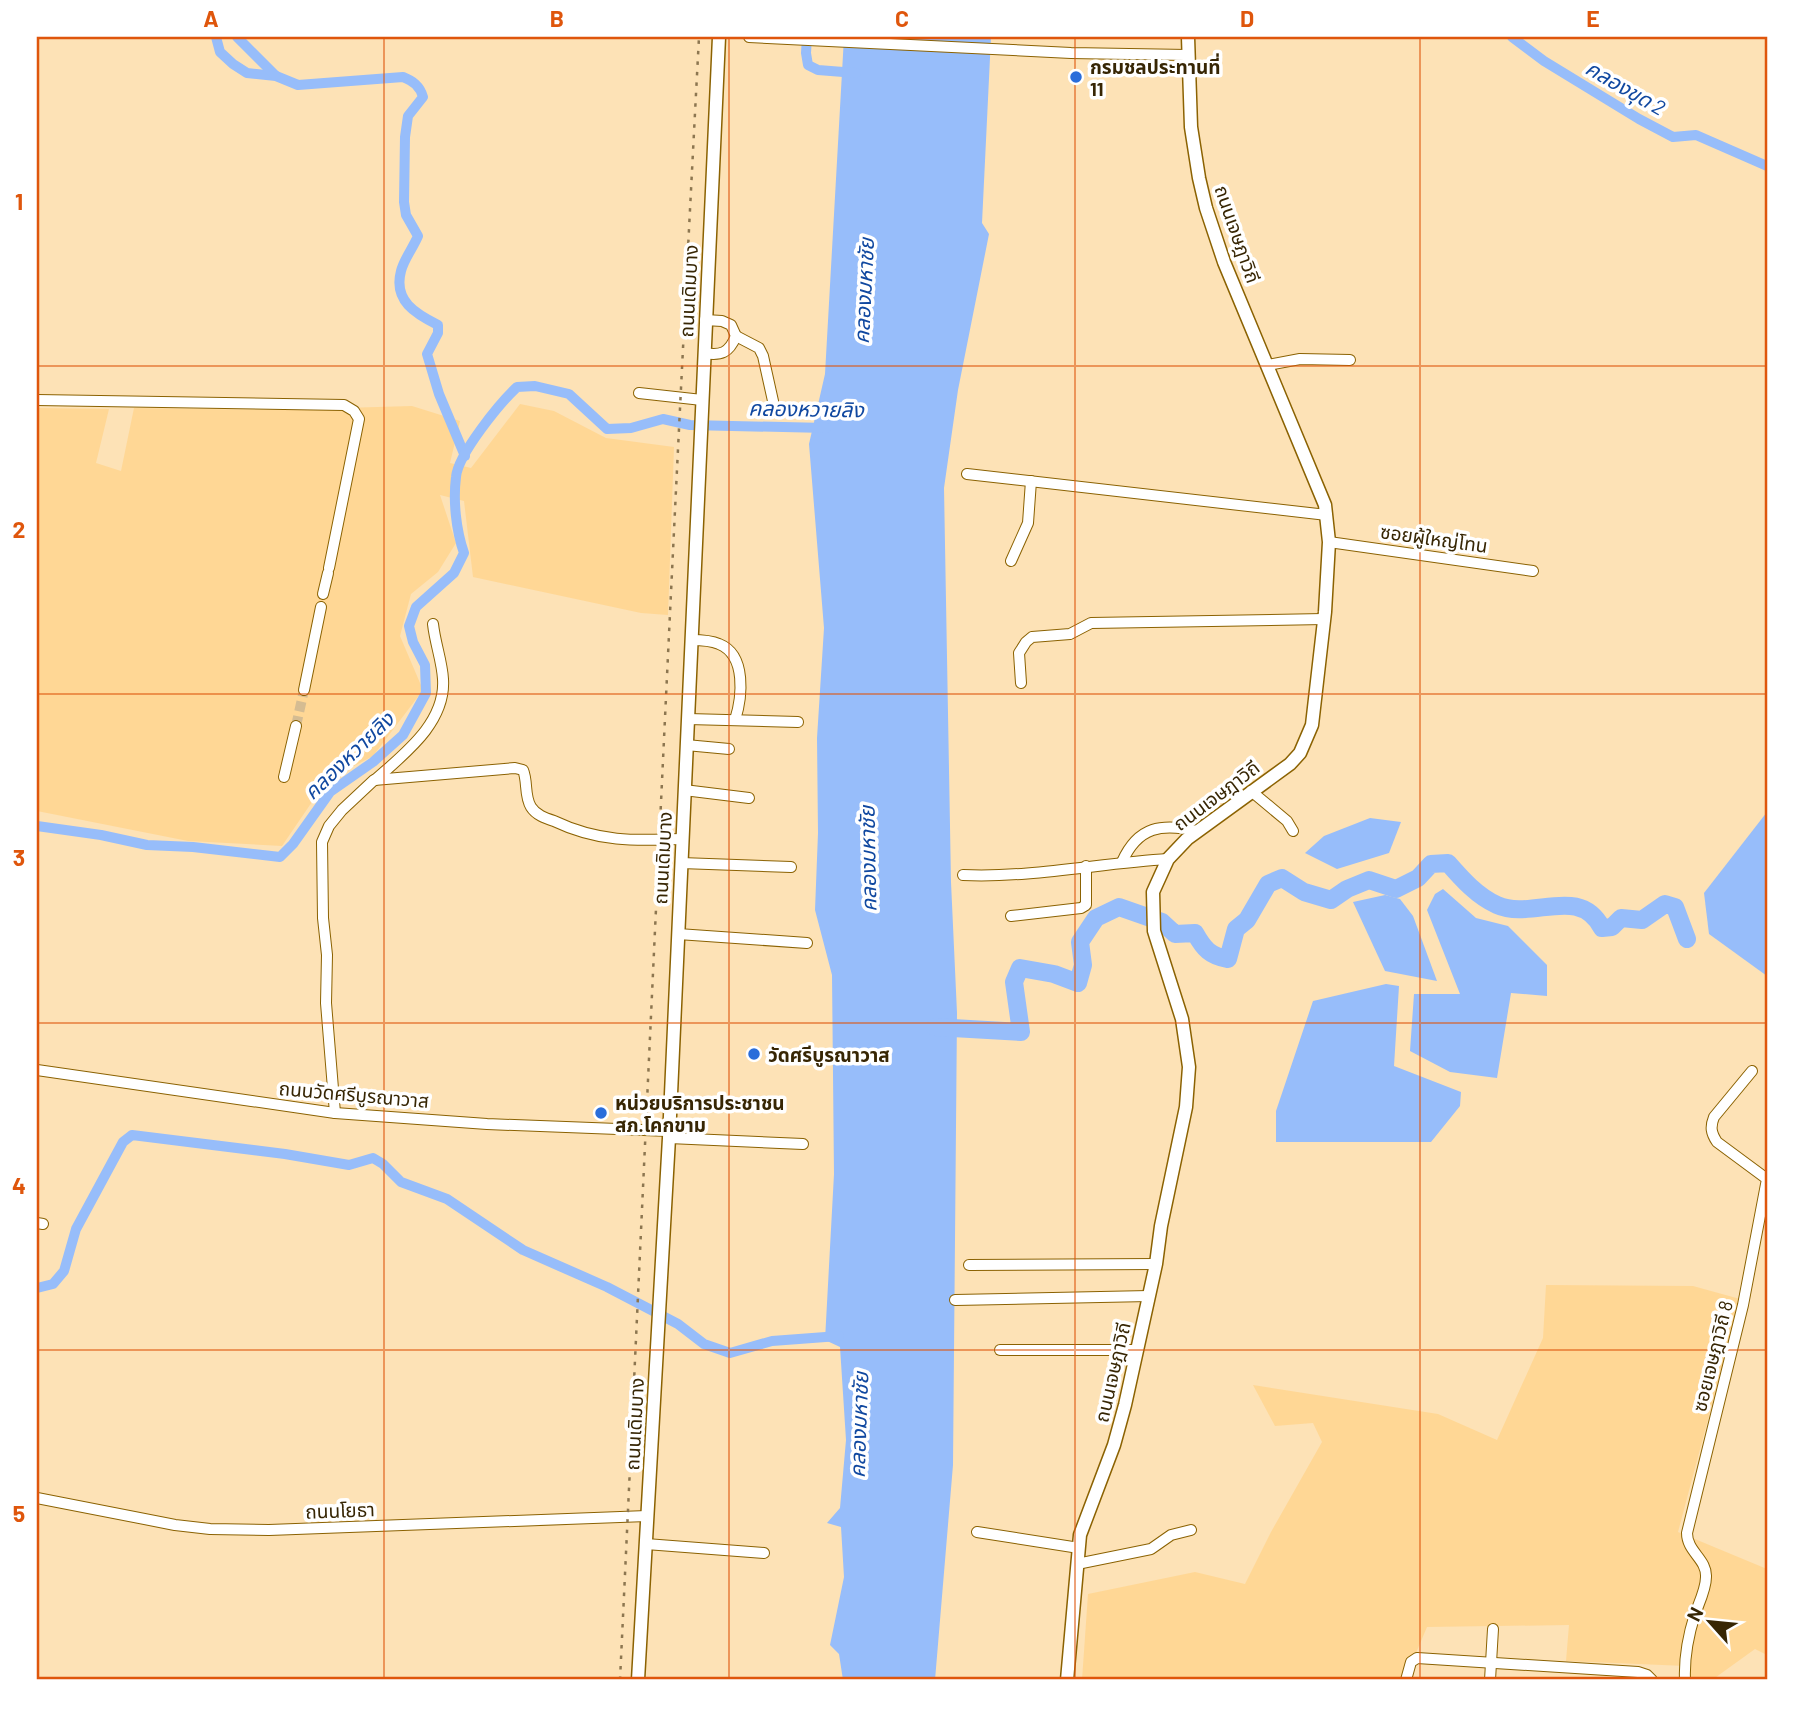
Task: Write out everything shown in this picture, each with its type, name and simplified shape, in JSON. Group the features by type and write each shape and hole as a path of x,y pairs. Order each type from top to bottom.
{"street":[{"name":"ถนนเดิมบาง","path":"638,1680 669,1135 719,37"},
{"path":"749,37 1071,53 1187,55"},
{"name":"ถนนเจษฎาวิถี","path":"1067,1680 1077,1564 1084,1522 1118,1431 1138,1350 1186,1107 1189,1067 1182,1019 1153,925 1152,904 1157,880 1168,859 1197,831 1290,764 1300,753 1312,725 1324,619 1329,542 1323,497 1224,262 1206,208 1191,127 1188,37"},
{"path":"705,320 722,321 731,325 736,336 759,348 773,401"},
{"path":"704,353 717,355 726,352 736,336"},
{"path":"1268,365 1300,359 1350,360"},
{"path":"639,393 702,400"},
{"path":"37,400 344,405 354,411 359,419 323,594"},
{"path":"967,474 1327,515"},
{"path":"1011,561 1028,523 1031,481"},
{"name":"ซอยผู้ใหญ่โทน","path":"1329,542 1533,571"},
{"path":"304,690 321,607"},
{"path":"1021,683 1019,653 1026,642 1032,637 1070,634 1091,623 1324,619"},
{"path":"335,1113 326,1003 327,955 323,918 322,842 329,826 342,810 419,739 432,721 444,680 433,624"},
{"path":"691,640 719,643 728,649 736,662 741,675 740,706 735,720"},
{"path":"688,719 798,722"},
{"path":"284,777 296,726"},
{"path":"686,745 729,749"},
{"path":"374,780 515,768 523,770 529,805 537,814 571,829 612,839 682,839"},
{"path":"684,790 749,798"},
{"path":"1251,791 1287,821 1293,831"},
{"path":"1122,862 1138,837 1152,830 1163,826 1178,826 1197,831"},
{"path":"963,875 1014,875 1168,859"},
{"path":"681,863 791,867"},
{"path":"1011,916 1081,908 1086,905 1086,866"},
{"path":"678,934 807,943"},
{"name":"ถนนวัดศรีบูรณาวาส","path":"37,1070 335,1113 803,1144"},
{"name":"ซอยเจษฎาวิถี 8","path":"1685,1680 1688,1637 1707,1581 1706,1570 1687,1543 1687,1533 1743,1305 1767,1179 1717,1142 1711,1125 1714,1117 1752,1071"},
{"path":"969,1265 1156,1264"},
{"path":"955,1300 1149,1296"},
{"path":"1000,1350 1138,1350"},
{"name":"ถนนโยธา","path":"37,1498 175,1525 210,1529 269,1530 647,1516"},
{"path":"1077,1564 1151,1549 1171,1535 1191,1530"},
{"path":"977,1532 1079,1548"},
{"path":"646,1544 764,1553"},
{"path":"1490,1680 1493,1629"},
{"path":"1406,1680 1411,1662 1417,1657 1638,1672 1652,1680"},
{"path":"1570,1667 1570,1680"}],"shaded area":[{"path":"520,404 554,411 606,438 674,447 668,615 641,613 473,577 464,501 440,495 456,543 438,572 411,594 400,636 423,690 373,756 339,774 325,792 314,799 282,846 188,841 37,811 37,408 109,409 96,463 121,471 134,408 273,410 412,406 460,421 450,463 471,468"},
{"path":"1546,1285 1693,1286 1740,1299 1678,1532 1767,1569 1767,1655 1755,1649 1712,1680 1687,1680 1686,1666 1566,1661 1569,1625 1427,1627 1416,1653 1413,1680 1082,1680 1088,1594 1195,1572 1245,1584 1322,1442 1313,1423 1275,1426 1253,1385 1438,1414 1497,1440 1543,1338"}],"water":[{"name":"คลองมหาชัย","path":"844,37 991,37 982,223 989,234 958,390 944,488 951,882 957,1013 953,1465 935,1680 843,1680 839,1654 830,1645 844,1577 841,1527 827,1523 840,1508 846,1440 840,1347 825,1340 834,1174 832,975 815,910 818,833 817,738 824,628 809,444 825,374"},
{"path":"1767,812 1767,976 1709,934 1704,893"},
{"path":"1370,818 1401,822 1389,853 1337,869 1305,853 1324,836"},
{"path":"1443,889 1476,918 1508,926 1547,965 1547,996 1511,993 1497,1078 1450,1072 1410,1051 1414,994 1460,994 1427,910 1435,894"},
{"path":"1385,895 1400,899 1413,916 1437,981 1385,971 1353,902"},
{"path":"1386,984 1399,986 1394,1066 1461,1092 1460,1106 1431,1142 1276,1142 1276,1111 1313,1001"}],"waterway":[{"path":"216,37 220,52 247,73 276,76 298,85 403,77 413,82 420,90 423,97 408,116 404,202 406,215 418,236 402,267 400,291 408,305 438,325 438,333 427,354 439,394 465,456"},
{"path":"237,37 276,76"},
{"path":"807,37 808,65 818,70 856,73"},
{"name":"คลองขุด 2","path":"1512,37 1544,61 1673,137 1696,135 1767,166"},
{"name":"คลองหวายลิง","path":"37,826 147,845 193,847 280,857 293,844 330,792 373,762 403,735 426,693 425,665 413,642 409,626 416,607 454,573 464,553 455,506 458,467 481,429 517,387 535,386 569,394 607,429 631,428 663,419 690,425 826,428"},
{"path":"935,1027 1021,1032 1014,982 1020,968 1054,974 1078,983 1083,965 1080,942 1096,918 1119,907 1162,922 1175,934 1195,933 1208,951 1228,959 1236,929 1247,920 1268,884 1282,878 1304,892 1331,900 1347,889 1369,880 1396,889 1418,878 1431,864 1448,863 1476,892 1497,905 1511,909 1554,906 1581,908 1592,915 1602,928 1612,927 1621,918 1642,920 1665,904 1675,907 1687,939"},
{"path":"37,1288 53,1284 64,1271 76,1229 123,1142 132,1135 285,1154 349,1165 373,1158 401,1182 447,1199 523,1250 607,1287 678,1324 704,1344 730,1353 772,1341 839,1336"}],"tunnel":[{"path":"296,726 304,690"}],"railway":[{"path":"620,1680 699,37"}],"place":[{"name":"กรมชลประทานที่ 11","path":"1076,77"},
{"name":"วัดศรีบูรณาวาส","path":"754,1054"},
{"name":"หน่วยบริการประชาชน สภ.โคกขาม","path":"601,1113"}]}
